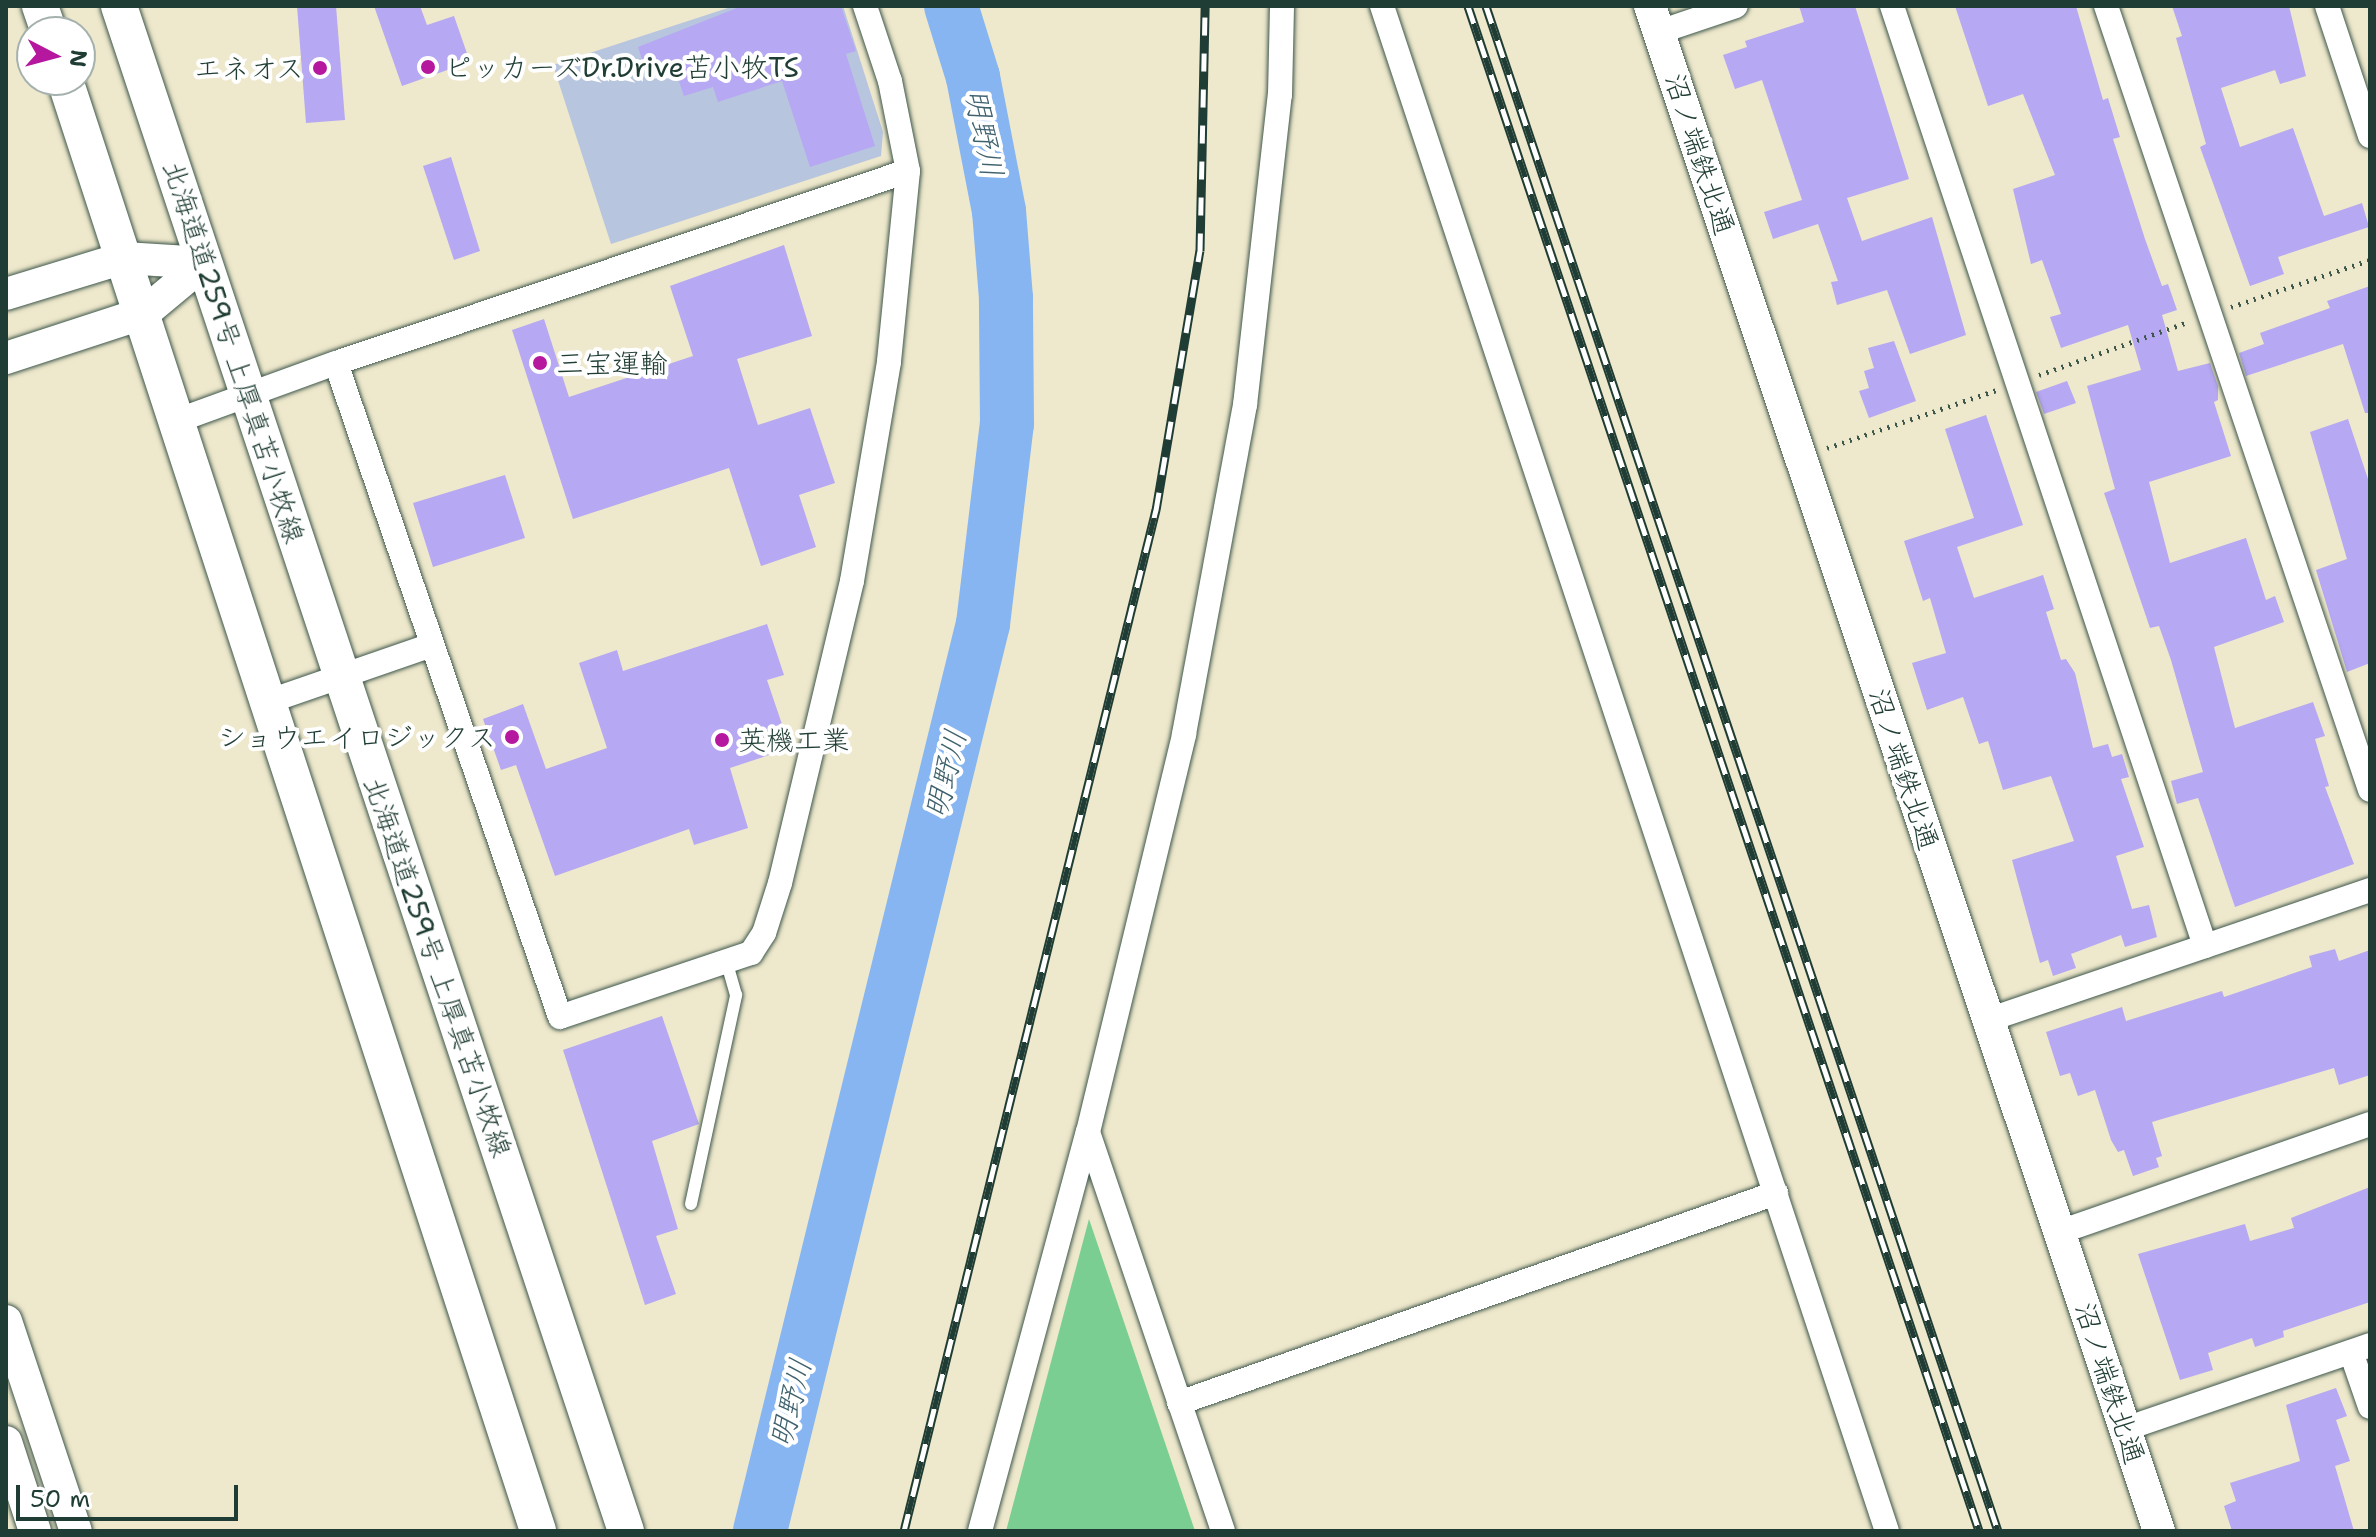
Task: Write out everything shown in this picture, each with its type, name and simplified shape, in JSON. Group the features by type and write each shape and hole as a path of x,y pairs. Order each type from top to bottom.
{"main road":[{"name":"北海道道259号 上厚真苫小牧線","path":"119,6 626,1531"},
{"path":"70,96 179,420 538,1531"}],"street":[{"path":"336,363 560,1017 751,953 764,933 823,721 889,362 908,171 890,81 865,6"},
{"path":"980,1531 1088,1132 1184,734 1245,405 1280,95 1282,6"},
{"path":"1382,6 1887,1531"},
{"path":"1655,19 1736,6"},
{"path":"1892,6 2205,946"},
{"path":"2106,6 2370,790"},
{"path":"2327,6 2370,136"},
{"name":"沼ノ端鉄北通","path":"1655,19 2159,1531"},
{"path":"179,420 250,397 336,363 908,171"},
{"path":"6,294 124,258 204,263"},
{"path":"6,358 144,313 204,263"},
{"path":"270,701 432,645"},
{"path":"1988,1020 2370,890"},
{"path":"2060,1232 2370,1124"},
{"path":"1088,1132 1223,1531"},
{"path":"1179,1403 1776,1193"},
{"path":"6,1321 76,1531"},
{"path":"2125,1429 2361,1348 2370,1407"},
{"path":"6,1442 35,1531"}],"lane":[{"path":"691,1204 736,995 726,961"}],"path":[{"path":"1826,448 2370,260"},
{"path":"1821,434 1831,463"}],"shaded area":[{"path":"734,6 843,6 883,132 881,156 611,244 553,65"}],"green space":[{"path":"1089,1219 1195,1531 1006,1531"}],"building":[{"path":"297,6 336,6 345,120 306,123"},
{"path":"374,6 420,6 427,25 454,16 470,62 402,86"},
{"path":"742,6 841,6 856,51 846,54 875,146 810,167 782,81 718,102 713,87 684,96 674,67 647,75 638,47"},
{"path":"1799,6 1855,6 1909,179 1847,198 1862,241 1932,217 1966,335 1910,354 1887,290 1837,305 1831,282 1838,281 1818,224 1773,239 1764,212 1802,200 1762,80 1735,89 1723,55 1747,47 1745,41 1804,22"},
{"path":"1955,6 2076,6 2103,100 2108,98 2120,137 2113,139 2145,239 2162,286 2168,284 2177,310 2162,315 2178,371 2210,363 2218,386 2218,400 2214,402 2231,456 2149,482 2170,563 2246,538 2266,600 2275,596 2284,622 2214,647 2235,728 2313,702 2325,736 2315,739 2329,786 2325,787 2354,864 2235,907 2198,798 2177,804 2171,781 2203,772 2159,626 2150,628 2104,493 2115,489 2087,386 2141,370 2128,325 2061,348 2050,317 2061,314 2042,260 2031,264 2013,189 2055,175 2023,94 1988,106"},
{"path":"2172,6 2289,6 2306,76 2280,84 2275,70 2221,88 2240,147 2293,128 2324,216 2362,203 2369,227 2278,257 2284,274 2250,286 2200,147 2206,144 2176,38 2182,36"},
{"path":"451,157 480,251 454,260 423,166"},
{"path":"784,245 812,336 737,359 758,425 810,408 835,483 799,495 816,547 761,566 729,468 573,519 512,330 544,319 569,397 693,356 670,286"},
{"path":"2370,286 2370,413 2365,413 2343,344 2246,376 2239,353 2264,344 2260,333 2330,308 2327,301"},
{"path":"1894,341 1916,401 1869,418 1859,391 1869,388 1864,371 1874,368 1868,348"},
{"path":"2067,381 2076,403 2044,414 2036,392"},
{"path":"1986,415 2023,525 1957,547 1974,598 2043,575 2054,609 2046,612 2061,660 2066,659 2075,673 2093,748 2108,744 2112,757 2122,754 2129,777 2121,779 2144,847 2116,856 2132,909 2149,905 2157,937 2125,947 2121,935 2071,954 2076,968 2053,976 2048,960 2040,963 2012,860 2074,841 2051,776 2003,790 1988,741 1979,744 1963,697 1927,710 1912,663 1946,653 1930,598 1923,601 1904,541 1974,518 1945,429"},
{"path":"2348,419 2370,485 2370,663 2347,672 2316,570 2347,559 2310,432"},
{"path":"505,475 525,538 433,567 413,503"},
{"path":"767,624 784,675 767,680 790,748 730,768 748,828 694,845 689,829 555,876 516,765 501,770 483,719 523,704 546,769 607,748 579,663 617,650 623,671"},
{"path":"2335,949 2339,961 2370,950 2370,1075 2339,1085 2334,1068 2152,1122 2162,1156 2156,1158 2159,1167 2133,1176 2124,1150 2118,1152 2111,1140 2095,1090 2078,1096 2070,1073 2060,1076 2046,1032 2122,1007 2126,1021 2222,991 2224,997 2312,967 2309,956"},
{"path":"662,1016 699,1124 652,1141 678,1229 656,1236 676,1294 645,1305 563,1050"},
{"path":"2370,1187 2370,1302 2283,1331 2284,1337 2255,1347 2252,1338 2208,1353 2213,1370 2180,1380 2138,1254 2245,1224 2250,1241 2294,1228 2291,1218"},
{"path":"2336,1388 2347,1416 2336,1420 2350,1461 2335,1466 2354,1531 2232,1531 2224,1506 2236,1501 2230,1483 2300,1461 2286,1405"}],"waterway":[{"name":"明野川","path":"760,1531 983,624 1007,424 1006,298 999,211 973,77 951,6"}],"railway":[{"path":"904,1531 1156,510 1200,251 1205,6"},
{"path":"1468,6 1979,1531"},
{"path":"1486,6 1998,1531"}],"place":[{"name":"ピッカーズDr.Drive苫小牧TS","path":"428,67"},
{"name":"エネオス","path":"320,68"},
{"name":"三宝運輸","path":"540,363"},
{"name":"ショウエイロジックス","path":"512,737"},
{"name":"英機工業","path":"722,740"}]}
